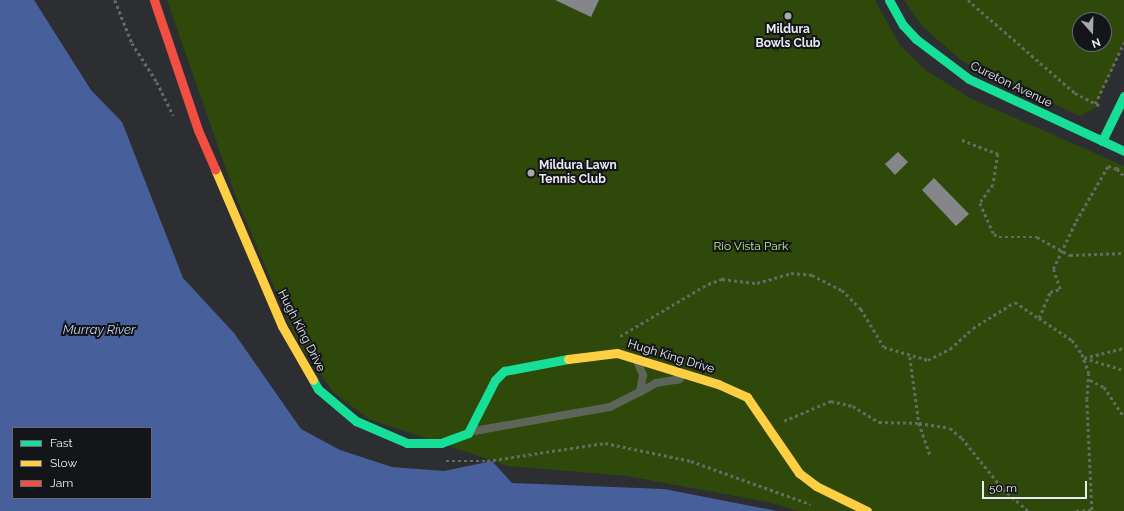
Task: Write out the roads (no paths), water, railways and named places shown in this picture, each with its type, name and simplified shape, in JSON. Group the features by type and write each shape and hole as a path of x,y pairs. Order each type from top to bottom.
{"street":[{"name":"Hugh King Drive","path":"154,0 186,96 220,184 282,326 318,389 356,421 407,443 441,443 468,433 494,380 504,371 603,353 636,358 694,378 718,384 747,397 764,418 767,428 799,473 816,486 867,511"},
{"name":"Cureton Avenue","path":"889,0 902,25 916,39 969,79 1124,151"},
{"path":"1102,141 1124,96"}],"lane":[{"path":"636,358 643,375 640,392"},
{"path":"468,433 493,426 595,411 640,392 656,383 694,378"}],"water":[{"name":"Murray River","path":"0,0 34,0 91,90 122,122 183,278 234,333 301,429 340,450 392,467 444,471 492,461 512,483 664,489 777,511 0,511"}],"place":[{"name":"Mildura Bowls Club","path":"788,16"},
{"name":"Mildura Lawn Tennis Club","path":"531,173"}],"park label":[{"name":"Rio Vista Park","path":"751,247"}]}
